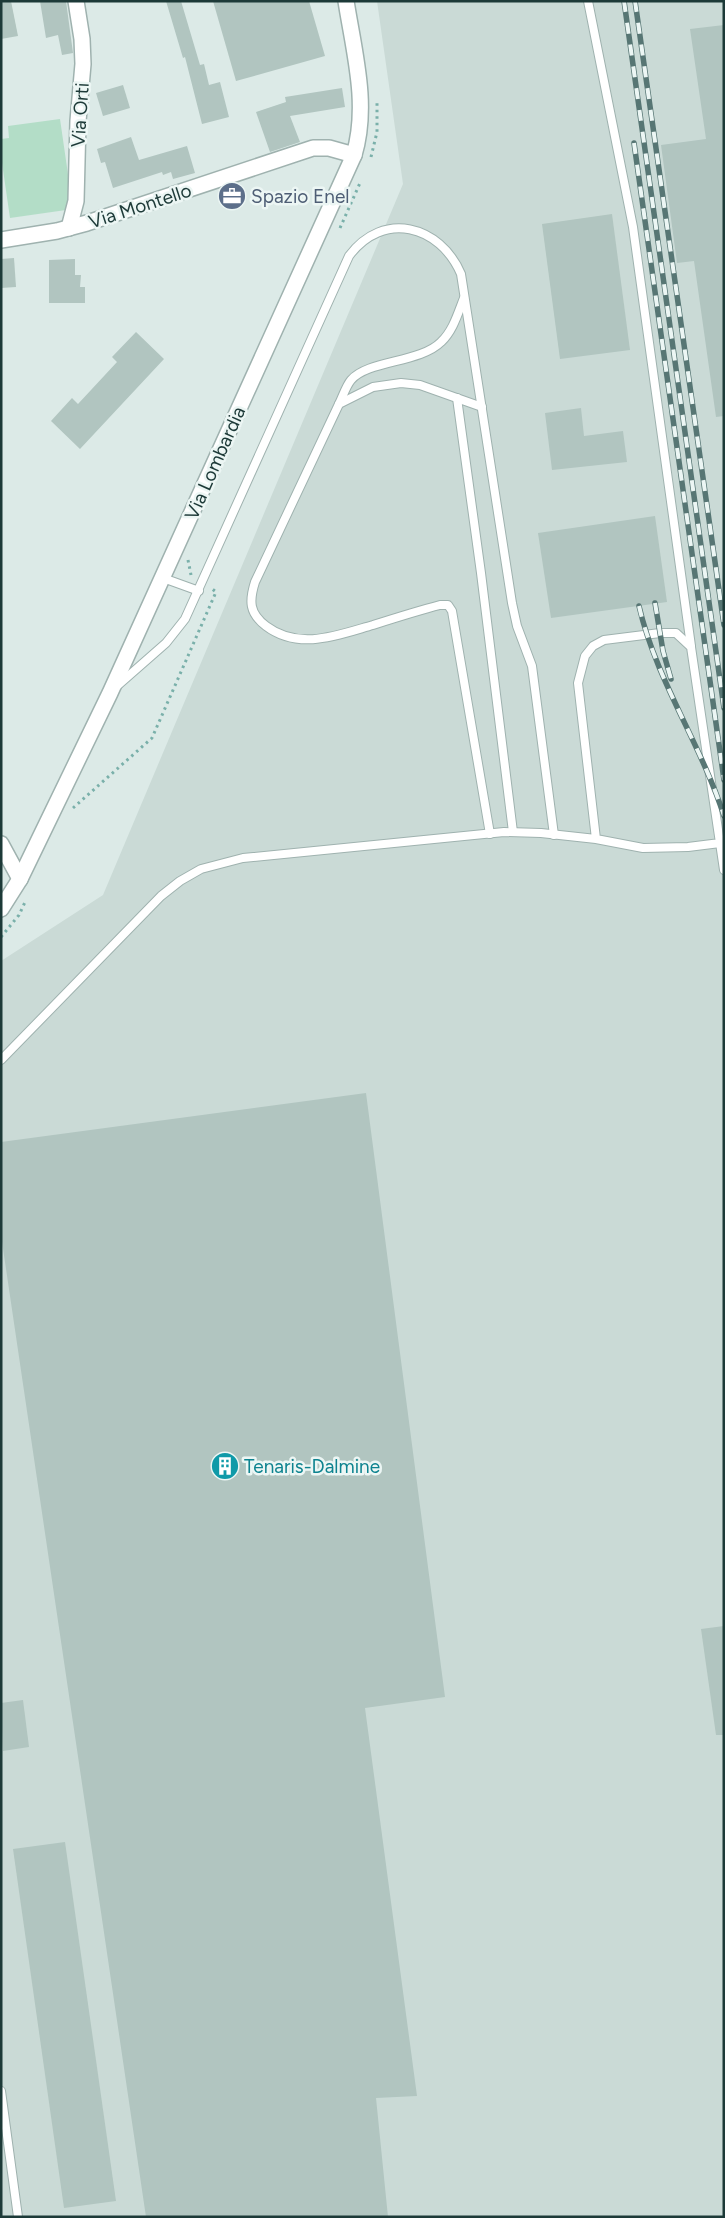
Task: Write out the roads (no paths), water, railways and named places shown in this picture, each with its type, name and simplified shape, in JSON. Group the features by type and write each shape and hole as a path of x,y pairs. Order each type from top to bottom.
{"street":[{"name":"Via Orti","path":"69,228 76,200 78,122 83,56 76,1"},
{"name":"Via Lombardia","path":"1,908 20,879 110,693 354,155 361,127 361,106 346,1"},
{"name":"Via Montello","path":"1,240 69,228 221,180 313,148 329,148 354,155"},
{"path":"1,844 20,879"}],"lane":[{"path":"588,1 633,227 724,870"},
{"path":"110,693 173,636 185,619 345,265 356,247 365,238 387,229 412,230 443,246 462,274 514,611 517,626 532,666 554,834"},
{"path":"465,296 454,324 441,342 423,353 376,367 354,377 350,381 255,582 250,599 251,609 256,617 274,632 296,639 314,640 335,636 440,605 445,604 451,608 490,834"},
{"path":"339,404 365,390 391,383 420,385 482,407"},
{"path":"456,398 481,574 512,832"},
{"path":"163,578 198,591"},
{"path":"596,839 578,689 578,675 585,656 593,646 604,640 660,633 676,634 691,646"},
{"path":"1,1060 161,896 180,881 201,869 254,856 512,832 596,839 643,848 688,847 720,843"},
{"path":"1,2091 18,2217"}],"railway":[{"path":"624,1 724,708"},
{"path":"635,1 724,625"},
{"path":"634,143 724,780"},
{"path":"655,603 663,651 671,679"},
{"path":"639,606 656,660 703,763 724,816"}],"place":[{"name":"Spazio Enel","path":"232,196"},
{"name":"Tenaris-Dalmine","path":"225,1466"}]}
